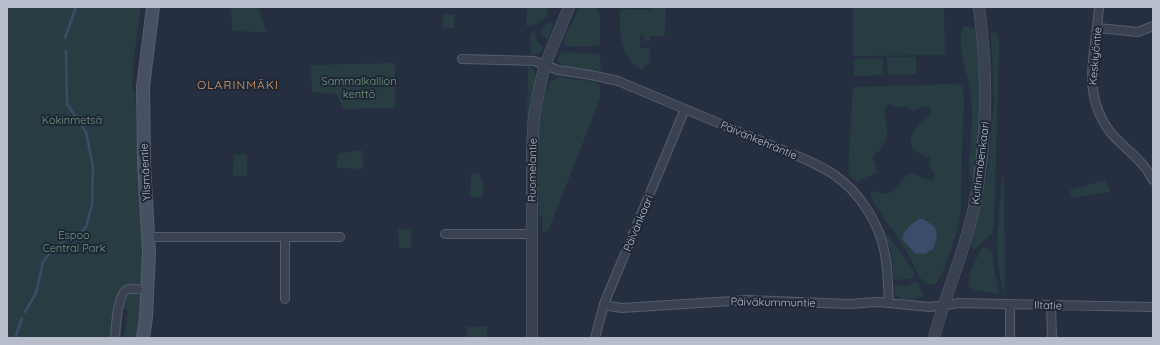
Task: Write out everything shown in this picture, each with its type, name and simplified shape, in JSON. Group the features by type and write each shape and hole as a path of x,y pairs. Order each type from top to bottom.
{"main road":[{"name":"Ylismäentie","path":"143,338 148,290 148,237 144,164 143,88 153,7"}],"street":[{"name":"Ruomelantie","path":"532,338 533,129 538,96 546,65 569,7"},
{"name":"Kuitinmäenkaari","path":"934,338 961,256 974,208 982,162 986,110 986,70 979,7"},
{"name":"Keskiyöntie","path":"1099,7 1098,28 1091,76 1092,90 1095,100 1100,114 1110,132 1143,165 1153,180"},
{"path":"1098,28 1138,32 1153,26"},
{"name":"Päivänkehräntie","path":"462,60 534,61 566,72 591,75 618,81 809,161 833,174 858,197 871,216 880,234 885,253 890,303"},
{"name":"Päivänkaari","path":"595,338 604,304 685,110"},
{"path":"445,234 533,234"},
{"path":"148,237 340,237"},
{"path":"285,237 285,299"},
{"path":"115,338 120,299 124,292 130,288 148,290"},
{"name":"Päiväkummuntie","path":"604,304 615,308 742,301 849,304 890,303 930,307 944,306"},
{"name":"Iltatie","path":"944,306 959,303 1153,307"},
{"path":"1010,305 1010,338"},
{"path":"1051,305 1052,338"}],"green space":[{"name":"Kokinmetsä","path":"7,7 141,7 133,63 132,90 135,91 143,275 142,282 138,285 127,287 112,338 7,338"},
{"path":"231,7 258,7 266,32 232,31"},
{"path":"527,7 549,9 543,20 526,26"},
{"path":"580,7 596,7 600,16 600,43 598,46 564,46 565,43 563,41 565,36"},
{"path":"651,7 666,7 665,33 664,36 650,36 650,41 644,41 644,35 640,35 640,48 650,48 650,62 644,66 643,70 635,66 626,53 621,37 620,13 621,9 651,10"},
{"path":"853,7 944,7 945,55 853,56"},
{"path":"443,14 454,15 454,28 443,28"},
{"path":"549,22 553,24 548,40 543,36 541,30"},
{"path":"966,26 976,30 980,90 979,143 974,178 969,173 972,106 961,45 963,27"},
{"path":"534,31 537,42 543,46 542,51 535,55 531,55 530,34"},
{"path":"991,33 997,33 999,42 994,226 992,234 975,249 972,248 971,244 988,170 994,102"},
{"path":"562,52 598,54 600,55 601,71 585,70 560,64 558,60"},
{"path":"887,57 916,57 916,74 888,75"},
{"path":"883,58 883,75 854,76 854,59"},
{"name":"Sammalkallion kenttö","path":"395,63 395,108 343,109 337,94 312,92 311,65"},
{"path":"528,66 534,69 537,79 527,125"},
{"path":"559,77 596,82 600,85 600,97 548,231 544,232 542,229 543,218 539,216 537,164 538,135 545,92 550,82"},
{"path":"954,84 963,86 964,100 961,209 958,228 942,274 935,284 929,285 925,283 918,275 910,257 871,198 871,191 887,194 895,189 907,175 911,173 932,180 935,175 929,165 930,158 918,153 911,145 912,135 916,128 931,112 929,106 913,111 906,106 898,108 891,104 886,106 884,113 887,130 885,143 872,157 877,172 858,182 848,174 853,87"},
{"path":"362,150 364,169 337,168 338,154"},
{"path":"234,155 247,155 247,176 233,176"},
{"path":"477,173 480,175 482,180 483,197 470,197 471,174"},
{"path":"1004,175 1005,296 1001,282 998,252 999,208 1002,178"},
{"path":"1106,180 1110,192 1071,198 1070,190"},
{"path":"398,229 411,230 411,248 399,248"},
{"path":"888,233 914,272 913,278 897,280 894,278 891,251 885,237"},
{"path":"985,247 992,253 999,290 998,294 975,290 969,286 973,267 982,248"},
{"path":"913,282 918,282 923,295 921,297 910,300 900,298 896,295 894,286 909,285"},
{"path":"126,292 136,292 141,297 138,338 124,338 128,312 121,307"},
{"path":"487,326 487,338 467,338 467,327"}],"water":[{"path":"919,219 923,219 935,227 937,235 934,248 925,254 915,253 902,239 908,228"}],"waterway":[{"path":"65,38 76,7"},
{"path":"25,312 36,293 43,262 49,254 68,238 79,234 86,227 92,205 93,167 86,132 67,104 66,51"},
{"path":"17,338 16,336 22,318"}],"district":[{"name":"OLARINMÄKI","path":"238,84"}],"park label":[{"name":"Espoo Central Park","path":"74,241"}]}
